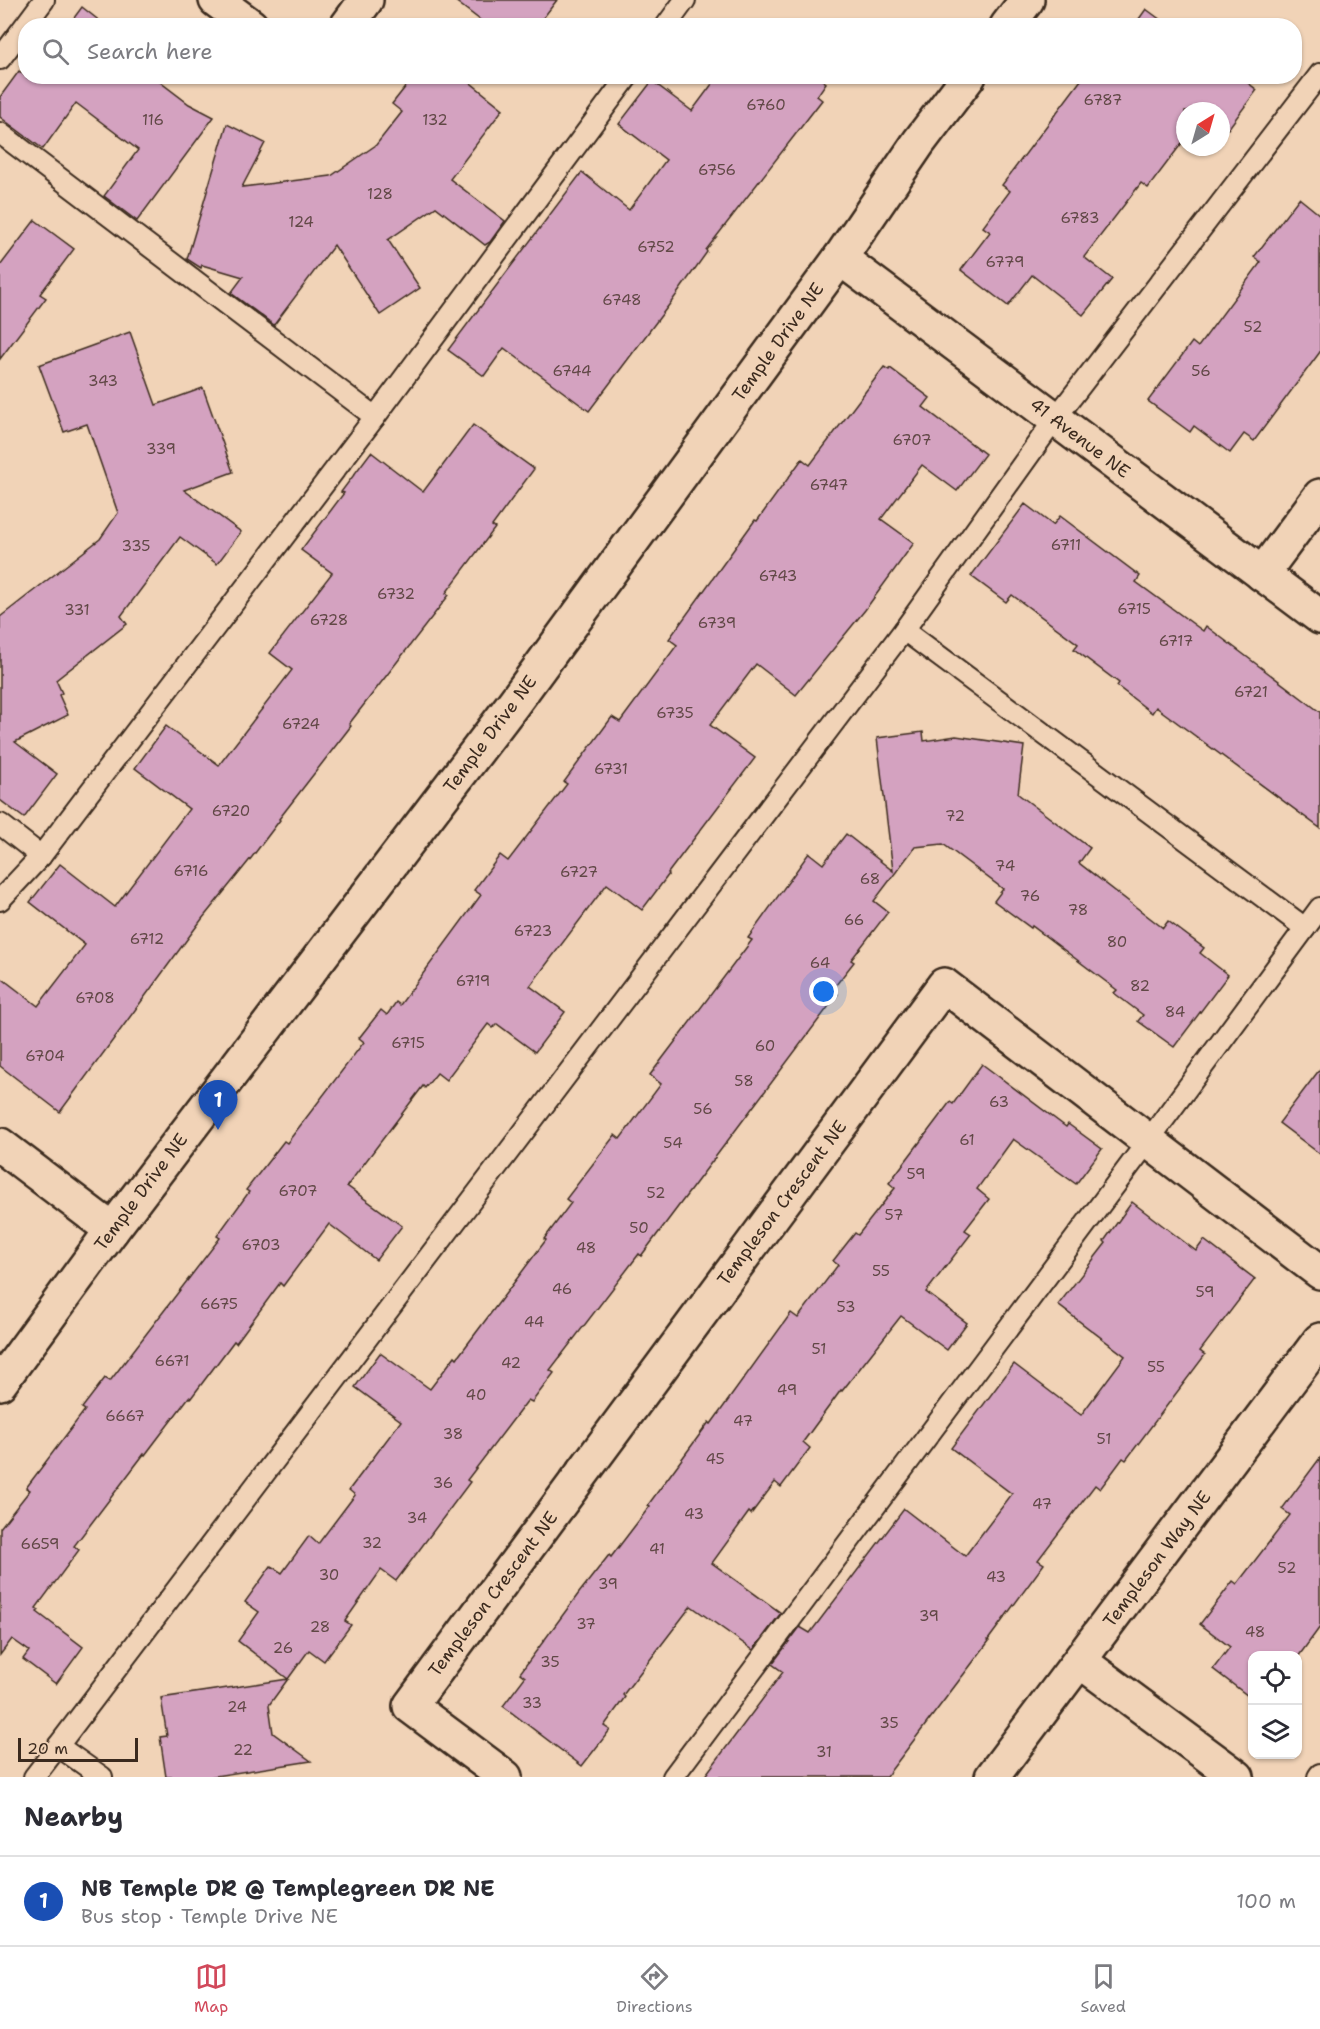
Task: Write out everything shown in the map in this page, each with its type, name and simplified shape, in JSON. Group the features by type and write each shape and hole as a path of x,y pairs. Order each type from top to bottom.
{"street":[{"path":"216,0 240,18"},
{"path":"353,18 366,0"},
{"path":"1013,18 1027,0"},
{"name":"Temple Drive NE","path":"0,1383 112,1230 513,705 840,258 963,84"},
{"name":"41 Avenue NE","path":"840,258 1320,618"},
{"path":"1262,574 1320,496"},
{"name":"Templeson Crescent NE","path":"505,1777 410,1706 944,986 1320,1272"},
{"path":"0,1145 112,1230"},
{"name":"Templeson Way NE","path":"992,1777 1320,1340"},
{"path":"1080,1661 1237,1777"}],"lane":[{"path":"30,18 44,0"},
{"path":"672,18 685,0"},
{"path":"0,58 18,34"},
{"path":"34,1777 904,630 1055,419 1320,74"},
{"path":"0,900 41,856 375,417 622,84"},
{"path":"0,133 375,417"},
{"path":"904,630 1305,928"},
{"path":"0,824 41,856"},
{"path":"674,1777 1320,908"},
{"path":"58,1746 102,1777"}],"building":[{"path":"454,0 557,0 543,18 478,18"},
{"path":"82,7 96,18 74,18"},
{"path":"1146,9 1158,18 1140,18"},
{"path":"18,72 18,84 163,84 189,104 214,117 137,221 104,196 138,150 76,103 43,149 0,117 0,97"},
{"path":"408,84 472,84 503,109 450,179 505,221 490,242 485,245 436,207 388,240 420,288 380,315 334,245 274,325 231,293 243,277 202,265 201,268 187,259 227,124 265,143 242,187 331,176 376,145 402,112 392,104"},
{"path":"650,84 656,84 692,111 712,84 825,84 817,96 822,100 706,250 707,252 672,301 589,411 504,348 484,376 448,350 582,172 629,210 666,160 619,124"},
{"path":"1078,84 1249,84 1257,90 1230,126 1230,102 1176,102 1176,151 1148,188 1141,183 1084,257 1112,279 1083,315 1032,275 1008,306 961,270 990,232 983,227 1010,191 1002,185"},
{"path":"1299,198 1320,215 1320,352 1254,441 1244,434 1230,453 1194,426 1190,432 1148,401 1192,342 1198,347 1261,262 1254,257"},
{"path":"35,220 74,249 40,294 46,298 0,359 0,266"},
{"path":"130,332 156,405 203,388 233,472 184,490 241,532 217,564 180,537 121,616 127,624 56,680 62,693 59,695 68,715 15,742 57,774 24,818 0,800 0,617 100,539 118,513 87,424 64,432 39,365"},
{"path":"884,367 889,370 890,368 930,398 923,407 985,454 957,491 922,465 881,519 914,543 865,610 796,695 756,664 710,725 755,758 642,910 607,884 530,986 565,1012 535,1052 497,1024 493,1028 488,1024 446,1080 437,1073 425,1088 423,1086 347,1186 402,1226 376,1260 329,1224 283,1286 280,1283 236,1343 234,1341 191,1398 189,1397 74,1546 79,1550 36,1608 39,1610 37,1612 83,1647 56,1684 23,1659 29,1651 12,1639 0,1655 0,1528 30,1490 26,1488 85,1410 82,1408 105,1378 110,1381 220,1238 217,1236 249,1192 246,1190 284,1141 287,1143 364,1042 359,1038 381,1010 387,1015 396,1002 400,1005 481,895 474,890 500,855 508,861 567,784 564,782 612,717 620,722 677,645 669,639 755,520 757,521 802,459 810,465"},
{"path":"473,425 534,469 492,526 495,528 446,593 449,595 349,724 351,726 252,857 202,919 60,1112 0,1066 0,977 38,1006 85,945 30,902 60,864 115,907 189,809 135,768 166,726 219,765 292,670 270,653 332,573 301,550 344,493 341,492 371,452 423,492"},
{"path":"1025,504 1053,525 1060,516 1140,576 1136,582 1203,631 1206,626 1320,712 1320,828 1156,707 1152,713 1117,686 1119,683 1074,649 1078,644 1012,595 1006,602 971,576"},
{"path":"923,732 924,741 956,736 1024,746 1018,794 1090,848 1079,863 1163,928 1168,921 1204,948 1200,953 1228,975 1174,1047 1138,1021 1143,1015 1114,993 1117,990 1032,926 1031,928 994,901 1003,889 943,844 915,847 874,901 888,912 851,960 854,962 832,990 838,994 641,1256 639,1254 550,1370 554,1373 532,1402 528,1400 467,1480 470,1482 396,1581 381,1570 345,1621 351,1625 324,1661 309,1650 288,1679 238,1641 259,1612 245,1602 271,1566 282,1573 309,1536 318,1544 355,1495 349,1490 401,1421 355,1387 380,1353 430,1389 455,1356 457,1358 546,1240 544,1239 571,1203 566,1199 615,1135 620,1139 661,1084 650,1075 752,940 748,938 809,853 823,864 846,834 893,871 877,738"},
{"path":"982,1064 1066,1127 1068,1124 1102,1149 1076,1184 1013,1139 977,1189 989,1199 965,1230 971,1234 926,1292 967,1323 947,1350 901,1316 841,1390 803,1442 810,1448 781,1487 775,1482 751,1514 749,1512 712,1563 781,1613 753,1650 691,1606 623,1695 625,1697 604,1726 610,1730 582,1766 503,1706 525,1677 520,1673 579,1593 609,1555 611,1557 650,1506 648,1505 709,1422 711,1424 791,1313 798,1318 838,1265 833,1261 855,1233 858,1235 895,1188 889,1183 950,1102 953,1104"},
{"path":"1320,1069 1320,1154 1279,1123"},
{"path":"1132,1202 1196,1251 1204,1240 1255,1279 1200,1351 1205,1355 1126,1460 1123,1458 1100,1489 1095,1485 1038,1560 1044,1564 886,1777 704,1777 783,1672 772,1664 800,1627 810,1633 904,1509 965,1556 1012,1494 951,1448 1014,1364 1081,1415 1125,1356 1058,1305 1106,1243 1104,1241"},
{"path":"1320,1458 1320,1627 1302,1652 1248,1651 1248,1696 1213,1669 1230,1647 1200,1624 1233,1581 1237,1584 1290,1515 1282,1509"},
{"path":"288,1679 269,1705 273,1733 311,1761 209,1777 166,1777 160,1737 167,1736 161,1698"}],"place":[{"name":"NB Temple DR @ Templegreen DR NE","path":"218,1130"}]}
